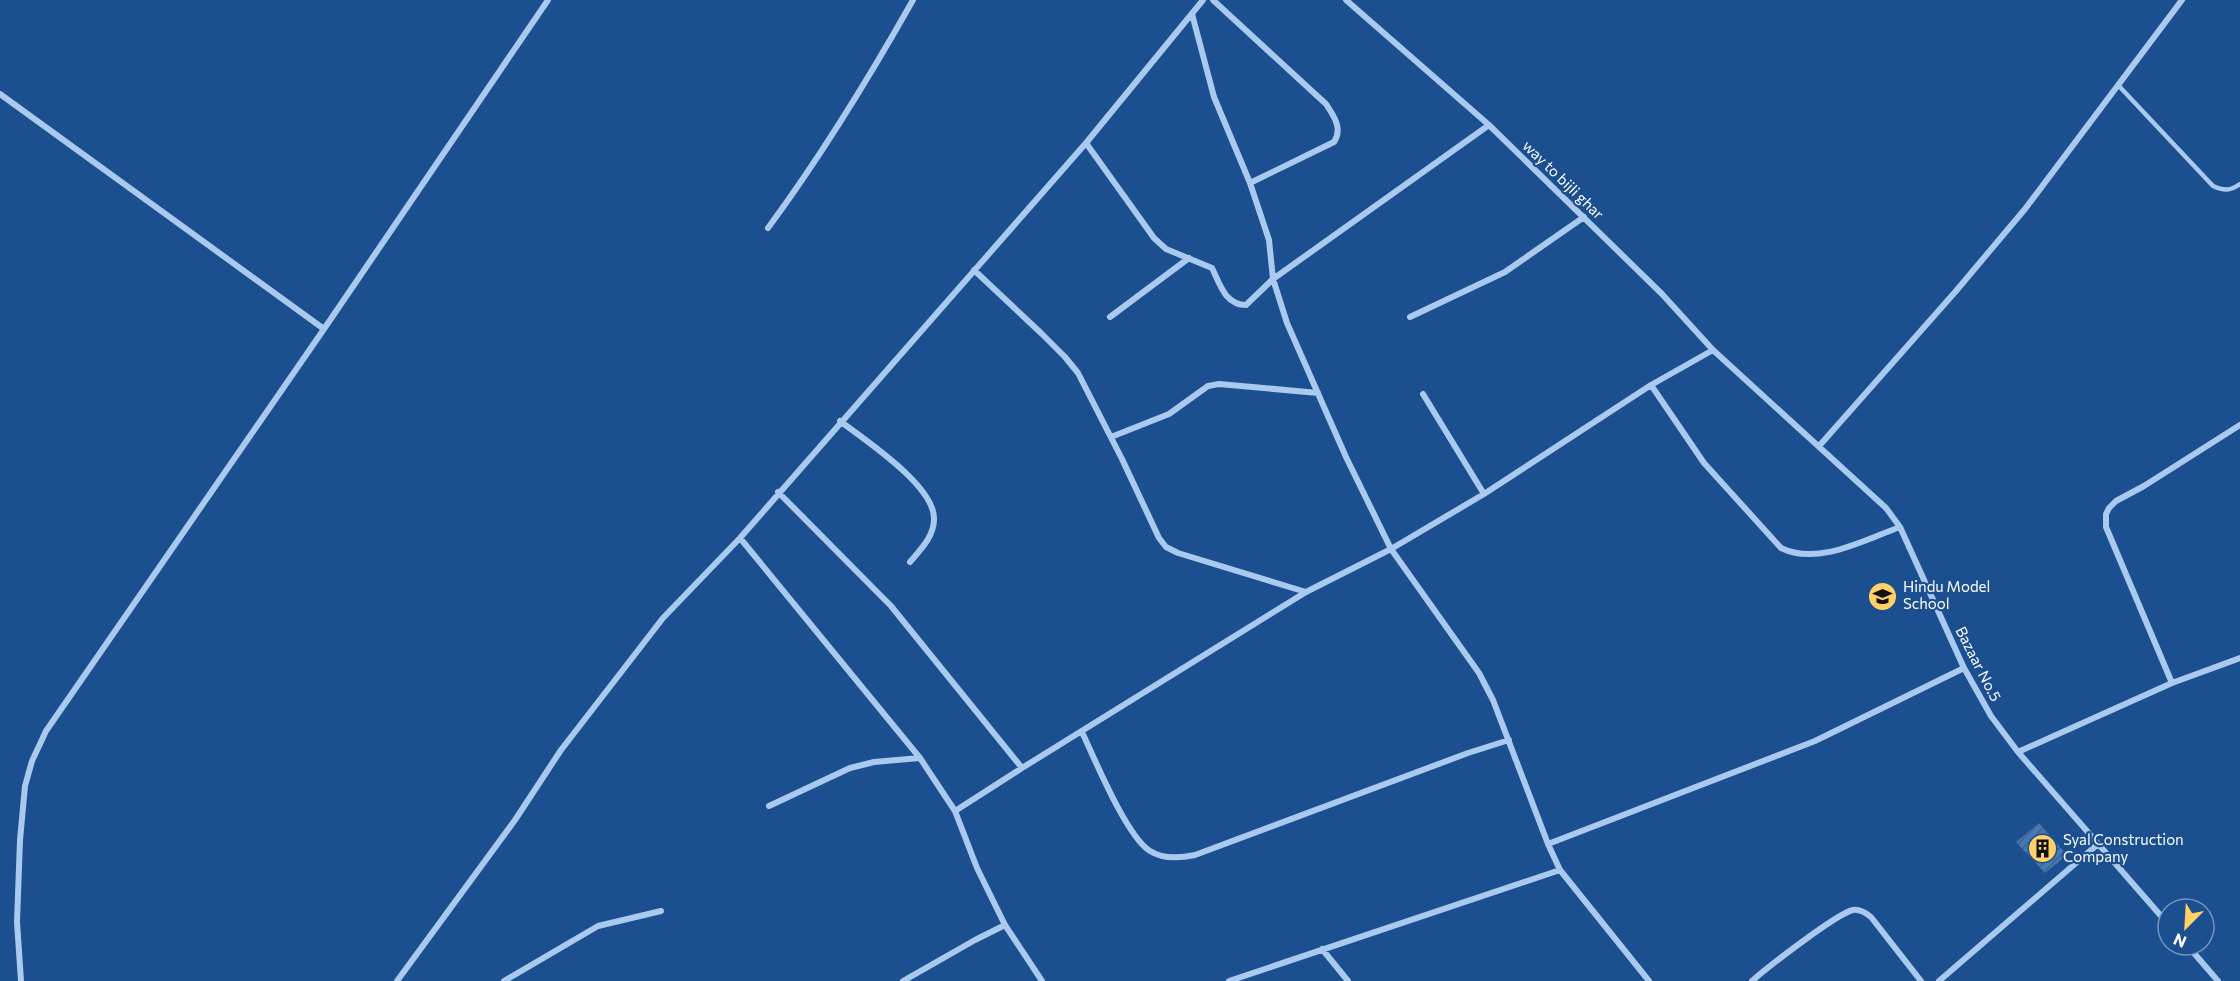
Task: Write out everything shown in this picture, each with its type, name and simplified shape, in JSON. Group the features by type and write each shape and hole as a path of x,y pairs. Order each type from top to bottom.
{"street":[{"path":"21,981 17,922 20,840 26,786 32,761 46,731 548,0"},
{"path":"768,228 802,182 884,52 913,0"},
{"path":"397,981 515,820 561,750 663,618 740,538 1086,142 1203,0"},
{"path":"1213,0 1326,104 1338,127 1339,135 1334,142 1250,183"},
{"name":"way to bijli ghar","path":"1346,0 1489,125 1662,294 1713,350 1753,388"},
{"path":"1820,446 2025,209 2182,0"},
{"path":"1192,14 1214,97 1250,183 1269,240 1273,279 1287,323 1391,549 1479,673 1493,700 1560,870 1649,981"},
{"path":"0,94 324,329"},
{"path":"1086,142 1154,238 1166,249 1212,268 1227,299 1237,305 1246,305 1273,279 1489,125"},
{"path":"1410,317 1505,272 1584,217"},
{"path":"1110,318 1189,258"},
{"path":"974,270 1065,357 1078,373 1111,436 1159,538 1166,547 1178,553 1306,592"},
{"path":"955,811 1306,592 1391,549 1484,494 1651,385 1713,350"},
{"path":"1111,436 1169,414 1208,386 1219,384 1318,393"},
{"path":"1651,385 1704,464 1781,548 1793,554 1824,554 1900,527"},
{"name":"Bazaar No.5","path":"1753,388 1820,446 1886,508 1900,527 1964,668 1992,716 2018,752 2156,910"},
{"path":"1423,394 1484,494"},
{"path":"840,421 911,477 933,510 934,521 931,533 924,546 909,562"},
{"path":"2172,683 2106,527 2106,514 2109,507 2116,501 2144,486 2240,425"},
{"path":"778,492 891,606 1022,768"},
{"path":"740,538 920,758 955,811 977,868 1005,926 1041,980 1032,981"},
{"path":"2018,752 2172,683 2240,658"},
{"path":"1548,844 1815,741 1964,668"},
{"path":"1082,732 1130,830 1151,852 1178,858 1195,855 1468,753 1509,740"},
{"path":"769,806 850,768 874,762 920,758"},
{"path":"1939,981 2098,844"},
{"path":"1229,981 1560,870"},
{"path":"1752,981 1852,910 1860,910 1871,916 1921,981"},
{"path":"504,981 598,926 661,911"},
{"path":"903,981 975,940 1005,926"},
{"path":"1322,949 1348,981"},
{"path":"2197,957 2218,981"}],"lane":[{"path":"2118,85 2213,186 2231,190 2240,184"}],"building":[{"name":"Syal Construction Company","path":"2039,823 2067,855 2045,873 2016,842"}],"place":[{"name":"Hindu Model School","path":"1882,596"},
{"name":"Syal Construction Company","path":"2042,849"}]}
